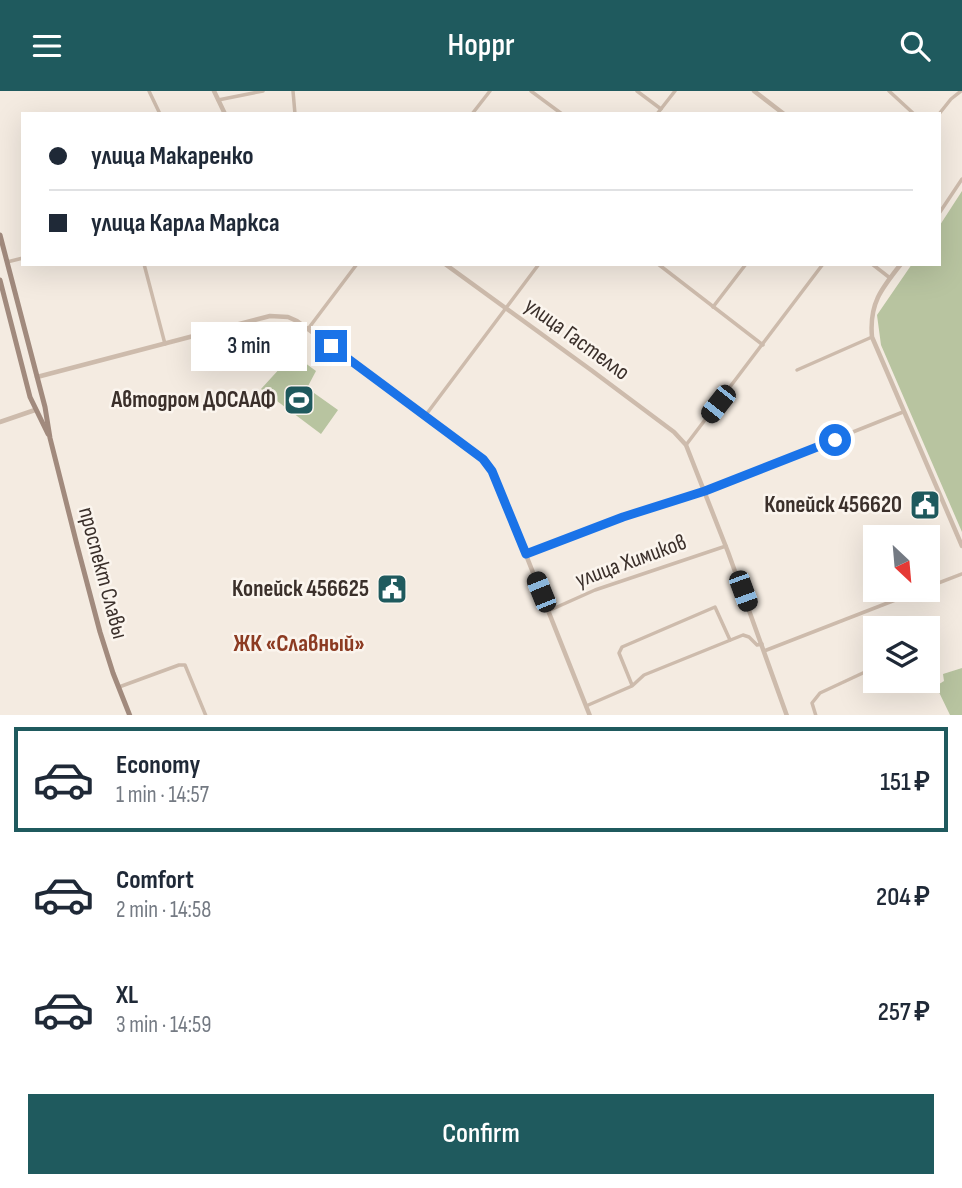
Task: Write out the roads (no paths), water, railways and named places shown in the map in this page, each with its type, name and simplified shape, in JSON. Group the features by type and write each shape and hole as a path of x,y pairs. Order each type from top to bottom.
{"main road":[{"name":"проспект Славы","path":"0,235 100,632 130,715"},
{"path":"0,264 7,262"},
{"name":"проспект Славы","path":"0,280 26,380 36,410 50,438"},
{"path":"6,302 17,299"},
{"path":"26,380 37,377"},
{"path":"36,410 45,407"}],"street":[{"path":"149,91 159,112"},
{"path":"214,91 224,112"},
{"path":"218,100 263,91"},
{"path":"293,91 295,112"},
{"path":"474,112 490,91"},
{"path":"531,91 559,112"},
{"path":"637,91 659,112 675,91"},
{"path":"754,91 781,112"},
{"path":"889,91 912,112"},
{"path":"941,112 961,91"},
{"path":"941,210 962,179"},
{"path":"7,262 21,258"},
{"path":"145,266 165,344"},
{"path":"308,329 355,266"},
{"name":"улица Гастелло","path":"447,266 674,432 686,445"},
{"path":"425,416 537,266"},
{"path":"661,266 763,345"},
{"path":"713,307 744,266"},
{"path":"786,715 726,546 686,445 822,266"},
{"path":"875,266 890,278"},
{"path":"899,266 875,302 871,324 872,337 962,546"},
{"path":"37,377 270,316 288,317 308,329 483,459 492,471 590,715"},
{"path":"797,370 872,337"},
{"path":"0,422 36,410"},
{"path":"526,554 623,517 705,491 904,412"},
{"name":"улица Химиков","path":"548,611 595,590 726,546"},
{"path":"940,582 962,574"},
{"path":"764,651 890,602"},
{"path":"632,686 619,653 622,647 715,607 730,640"},
{"path":"586,706 632,686 644,675 730,640 747,635 757,645 762,644"},
{"path":"118,687 185,664 206,715"},
{"path":"816,715 812,703 820,693 863,673"}],"place":[{"name":"Автодром ДОСААФ","path":"299,400"},
{"name":"Копейск 456620","path":"925,505"},
{"name":"Копейск 456625","path":"392,589"}],"district":[{"name":"ЖК «Славный»","path":"299,643"}]}
